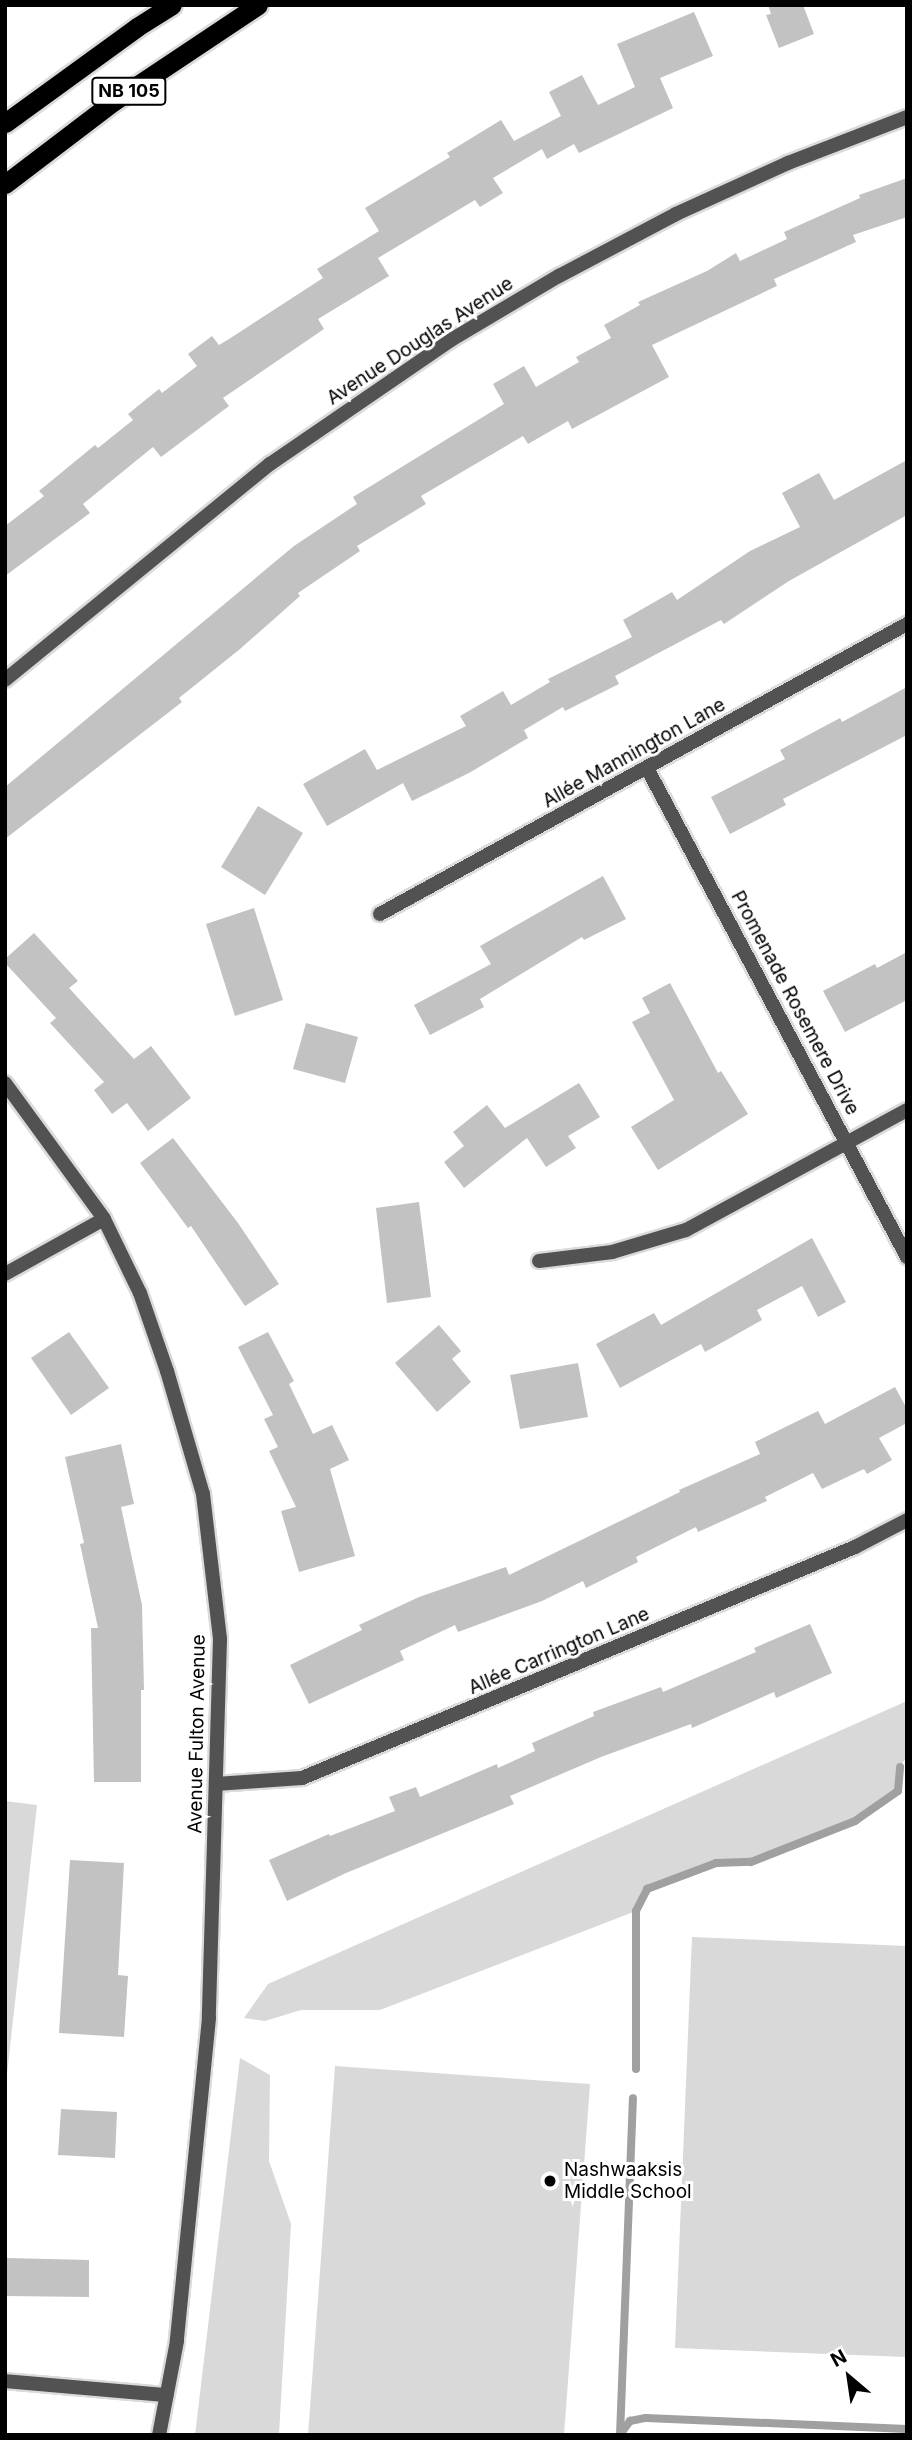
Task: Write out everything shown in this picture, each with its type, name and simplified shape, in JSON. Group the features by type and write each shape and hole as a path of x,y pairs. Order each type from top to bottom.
{"highway":[{"name":"NB 105","path":"5,123 137,27 172,5"},
{"name":"NB 105","path":"5,184 114,101 258,5"}],"street":[{"name":"Avenue Douglas Avenue","path":"5,680 270,464 451,340 559,276 676,214 788,163 907,117"},
{"name":"Allée Mannington Lane","path":"380,914 907,624"},
{"name":"Promenade Rosemere Drive","path":"647,768 907,1257"},
{"name":"Avenue Fulton Avenue","path":"5,1083 104,1219 139,1293 167,1371 203,1494 220,1639 209,2018 177,2341 159,2435"},
{"path":"539,1261 612,1252 686,1230 907,1110"},
{"path":"5,1274 104,1219"},
{"name":"Allée Carrington Lane","path":"216,1784 302,1778 855,1547 907,1520"},
{"path":"5,2381 166,2395"}],"shaded area":[{"path":"907,1701 907,1756 900,1767 898,1791 855,1821 751,1862 716,1863 647,1889 636,1911 380,2010 301,2010 265,2021 244,2018 268,1984"},
{"path":"5,1801 37,1805 5,2092"},
{"path":"692,1937 907,1946 907,2357 675,2348"},
{"path":"240,2058 270,2075 269,2161 291,2224 279,2435 195,2435"},
{"path":"335,2066 590,2084 564,2435 308,2435"}],"building":[{"path":"768,5 803,5 814,34 779,48 766,15 771,14"},
{"path":"694,12 713,56 660,78 673,108 579,153 574,144 547,159 542,149 493,178 503,193 480,207 475,200 378,258 389,276 318,319 324,329 223,398 229,406 161,457 153,447 83,504 90,513 5,576 5,526 44,496 39,491 95,445 98,448 133,420 128,414 159,389 162,393 197,366 188,354 212,336 219,345 229,339 323,278 317,269 379,231 365,208 450,157 447,153 501,120 514,141 561,116 549,92 582,75 598,105 635,87 617,44"},
{"path":"907,178 907,217 853,235 856,242 774,279 777,286 652,345 669,377 572,429 568,421 528,444 523,436 421,496 426,504 357,546 360,551 298,593 300,596 240,649 179,698 182,702 5,839 5,787 294,546 357,504 353,497 504,404 493,384 524,366 536,387 579,362 576,357 611,338 604,325 640,305 638,302 707,271 736,253 740,261 787,239 784,232 860,198 859,195"},
{"path":"907,460 907,515 789,581 724,624 721,620 615,676 619,684 565,711 563,707 524,730 528,738 469,773 412,801 403,783 327,826 303,784 365,749 377,770 466,726 460,716 503,691 511,705 550,682 548,679 632,637 623,620 672,592 677,600 750,551 800,527 782,493 819,473 834,500"},
{"path":"907,687 907,735 783,799 786,805 730,834 711,797 785,759 780,750 840,718 842,722"},
{"path":"258,806 303,833 265,895 221,867"},
{"path":"603,876 626,919 584,940 582,937 480,999 484,1007 430,1035 414,1005 491,964 480,946"},
{"path":"254,908 283,1000 235,1016 206,924"},
{"path":"34,933 78,981 69,988 134,1059 151,1046 191,1098 148,1131 127,1103 112,1114 94,1090 104,1082 50,1023 56,1018 5,963 5,959"},
{"path":"907,952 907,1000 845,1032 823,991 875,964 877,968"},
{"path":"670,983 718,1073 721,1071 748,1114 658,1170 631,1127 674,1100 632,1022 650,1013 642,998"},
{"path":"306,1023 358,1037 345,1083 293,1069"},
{"path":"579,1083 600,1117 568,1136 576,1148 546,1167 527,1138 464,1188 444,1162 464,1146 453,1132 487,1105 505,1128"},
{"path":"173,1138 238,1223 279,1284 245,1306 191,1226 188,1228 140,1163"},
{"path":"419,1202 431,1297 387,1303 376,1208"},
{"path":"812,1238 846,1302 818,1317 802,1286 757,1310 762,1320 705,1352 701,1344 620,1388 596,1344 654,1313 661,1325"},
{"path":"439,1325 461,1351 452,1359 471,1382 437,1412 395,1363"},
{"path":"69,1332 109,1388 71,1415 31,1358"},
{"path":"268,1332 294,1381 289,1384 313,1434 332,1425 349,1460 330,1469 355,1556 299,1572 281,1511 296,1507 269,1451 278,1447 264,1419 273,1415 238,1347"},
{"path":"578,1363 588,1417 520,1429 510,1375"},
{"path":"895,1387 907,1409 907,1423 879,1438 892,1460 867,1474 864,1469 822,1489 813,1473 765,1497 767,1501 698,1532 696,1527 636,1557 638,1562 586,1588 583,1581 542,1601 458,1632 455,1625 400,1651 404,1660 309,1704 290,1665 362,1630 359,1625 419,1597 506,1567 509,1575 680,1492 679,1490 760,1454 755,1442 818,1411 825,1424"},
{"path":"121,1444 134,1504 121,1507 142,1605 144,1690 141,1690 141,1782 94,1782 91,1628 98,1628 80,1544 84,1543 65,1457"},
{"path":"810,1624 832,1673 776,1698 774,1692 692,1728 691,1724 601,1757 510,1796 514,1804 346,1873 287,1901 269,1860 329,1834 330,1836 395,1811 389,1797 416,1787 420,1797 497,1764 498,1768 535,1751 532,1743 594,1716 593,1712 661,1687 663,1692 756,1652 754,1648"},
{"path":"70,1860 124,1863 118,1975 128,1976 124,2037 59,2033"},
{"path":"61,2109 117,2112 115,2158 58,2155"},
{"path":"7,2258 89,2260 89,2297 7,2296"}],"waterway":[{"path":"636,2069 636,1911 647,1889 716,1863 751,1862 855,1821 898,1791 900,1767"},
{"path":"620,2435 633,2098"},
{"path":"622,2432 630,2421 646,2418 907,2429"}],"place":[{"name":"Nashwaaksis Middle School","path":"550,2181"}]}
